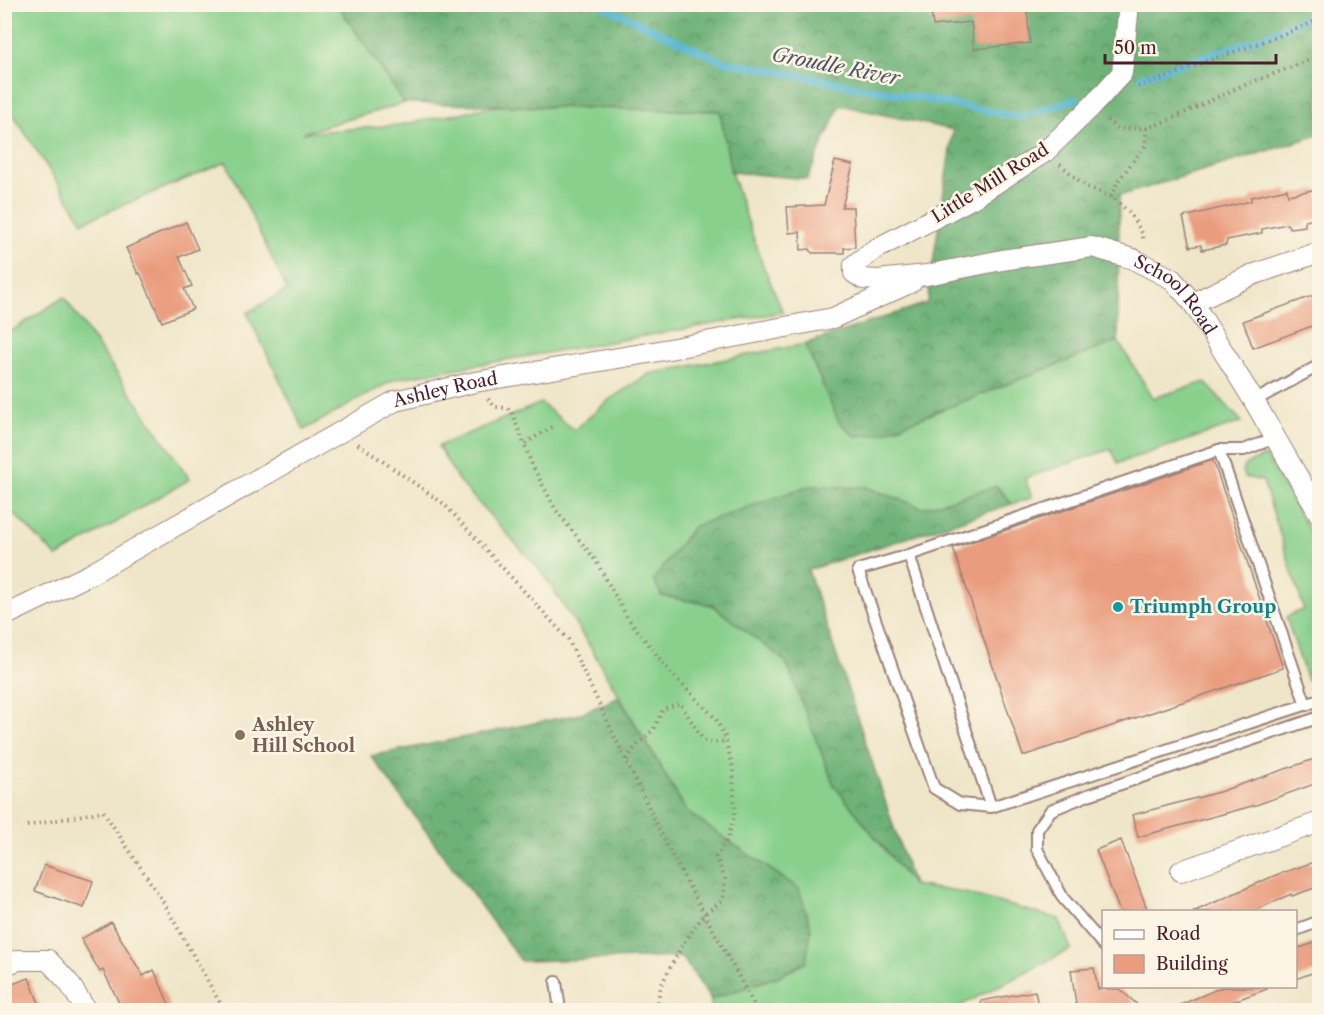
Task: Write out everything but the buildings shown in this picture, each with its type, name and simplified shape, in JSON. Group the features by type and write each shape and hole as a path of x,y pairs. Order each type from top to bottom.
{"street":[{"name":"Little Mill Road","path":"927,275 877,280 863,279 854,273 854,265 874,250 971,199 1045,152 1122,74 1129,4"},
{"name":"School Road","path":"927,275 1002,260 1092,247 1133,259 1172,279 1193,303 1254,401 1320,515"},
{"path":"1193,303 1252,274 1320,252"},
{"name":"Ashley Road","path":"4,616 89,575 395,401 487,380 648,353 833,318 927,275"},
{"path":"1181,871 1320,822"},
{"path":"4,965 19,960 48,960 69,984 86,1011"}],"lane":[{"path":"1254,401 1320,365"},
{"path":"1275,438 1244,450 1219,450 909,555 858,570 933,788 960,804 991,807 1320,700"},
{"path":"1219,450 1306,705"},
{"path":"909,555 991,807"},
{"path":"1102,944 1064,898 1037,849 1037,830 1051,810 1099,791 1320,717"},
{"path":"1297,930 1320,921"},
{"path":"556,982 560,1011"}],"path":[{"path":"1130,92 1144,83 1162,79 1192,65 1283,36 1320,19"},
{"path":"1091,107 1118,129 1147,128 1237,88 1320,56"},
{"path":"1112,197 1116,182 1146,146 1147,128"},
{"path":"1045,152 1085,186 1112,197 1129,212 1143,234"},
{"path":"487,380 488,401 495,407 508,408 525,443 532,465 556,510 596,561 627,617 671,674 716,719 726,741 733,768 735,815 728,840 716,857 724,879 723,900 704,914 683,944 661,985 658,1000 660,1011"},
{"path":"525,443 554,426"},
{"path":"340,432 444,504 568,639 667,846 757,1011"},
{"path":"627,761 634,747 654,729 663,709 680,703 704,740 711,743 726,741"},
{"path":"27,826 103,811 162,900 224,1011"}],"green space":[{"path":"4,5 338,5 404,103 302,133 399,125 496,106 720,111 731,172 762,263 783,312 395,379 304,430 247,313 287,290 226,162 83,222 5,102"},
{"path":"338,5 1319,5 1319,135 1119,196 1118,341 882,433 855,436 839,422 805,344 927,303 953,130 840,105 807,179 731,172 720,111 404,103"},
{"path":"64,297 190,479 57,557 5,505 4,336"},
{"path":"1118,341 1153,398 1205,382 1242,422 1118,463 1111,449 1025,478 1032,498 1012,504 997,486 923,508 866,487 662,596 712,605 786,662 834,785 913,885 965,893 1059,919 1071,949 952,1010 711,1010 711,999 779,976 806,962 799,889 687,812 589,645 544,575 458,480 438,446 541,403 574,430 610,399 649,374 805,344 839,422 855,436 882,433"},
{"path":"1266,456 1319,548 1320,682 1315,684 1307,680 1286,617 1304,609 1263,481 1245,477 1242,472 1246,464"},
{"path":"807,486 866,487 923,508 997,486 1012,504 808,570 913,885 834,785 786,662 712,605 662,596 653,580 693,527"},
{"path":"619,697 687,812 799,889 811,929 806,962 779,976 711,999 682,957 521,961 371,756 580,714"}],"waterway":[{"name":"Groudle River","path":"599,4 722,61 1020,117 1076,99"},
{"name":"Groudle River","path":"1141,77 1257,39 1320,12"}],"place":[{"name":"Triumph Group","path":"1118,607"},
{"name":"Ashley Hill School","path":"240,735"}]}
